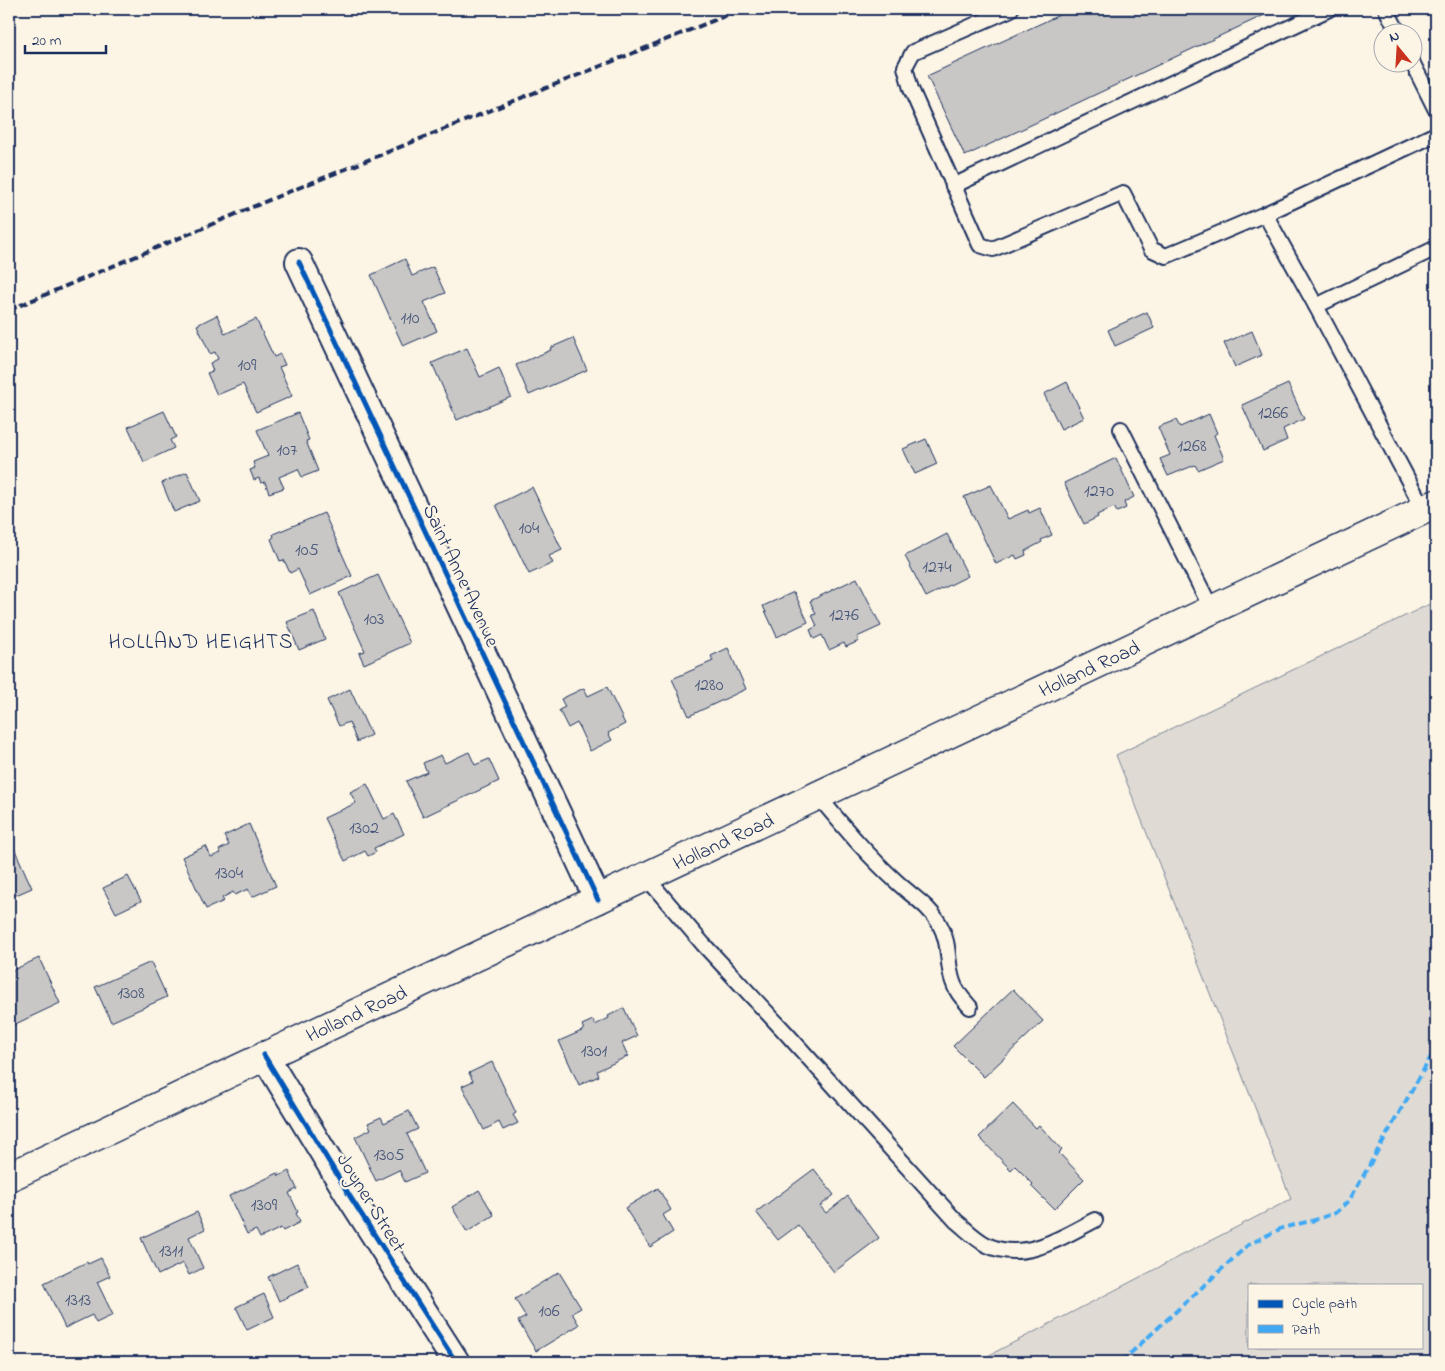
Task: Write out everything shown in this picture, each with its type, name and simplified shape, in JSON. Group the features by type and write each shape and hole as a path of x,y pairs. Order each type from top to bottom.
{"main road":[{"name":"Holland Road","path":"9,1177 1430,507"}],"street":[{"name":"Saint Anne Avenue","path":"299,262 598,900"},
{"name":"Joyner Street","path":"264,1056 351,1198 456,1362"}],"lane":[{"path":"1010,9 913,52 905,67 911,89 980,245 993,249 1123,193 1151,249 1166,256 1265,214 1436,134"},
{"path":"953,186 1329,9"},
{"path":"1386,9 1393,22"},
{"path":"1417,72 1436,110"},
{"path":"1265,214 1430,507"},
{"path":"1316,306 1436,248"},
{"path":"1121,429 1212,610"},
{"path":"818,796 852,835 898,882 925,905 939,923 948,944 952,981 960,997 970,1007"},
{"path":"646,877 703,944 973,1236 986,1245 1006,1251 1026,1251 1060,1239 1096,1220"}],"shaded area":[{"path":"1436,601 1436,1362 976,1362 1291,1199 1116,755"}],"building":[{"path":"1072,9 1277,9 965,156 927,76"},
{"path":"405,259 412,276 433,267 445,293 424,302 437,331 403,346 371,275"},
{"path":"1147,312 1154,328 1115,346 1108,330"},
{"path":"217,315 225,334 256,319 274,357 280,354 285,365 279,367 292,396 256,412 243,384 217,395 207,373 213,371 210,363 218,359 215,352 210,354 197,325"},
{"path":"1252,331 1262,355 1235,367 1224,343"},
{"path":"573,338 587,370 529,395 516,365"},
{"path":"467,348 480,377 499,368 511,397 457,420 432,363"},
{"path":"1067,382 1084,418 1061,429 1044,394"},
{"path":"1288,384 1304,419 1283,429 1287,440 1263,451 1242,405"},
{"path":"164,411 176,437 170,440 174,448 144,462 128,427"},
{"path":"298,413 309,440 306,441 318,471 302,477 298,469 279,477 284,488 269,493 265,482 261,483 259,478 254,480 250,470 255,468 253,462 268,456 257,430"},
{"path":"1209,414 1217,433 1214,435 1224,459 1198,470 1195,465 1168,476 1160,459 1170,455 1158,427 1176,420 1180,427"},
{"path":"926,439 937,464 915,474 903,449"},
{"path":"1116,458 1134,497 1124,502 1126,508 1117,512 1114,507 1084,524 1064,483"},
{"path":"187,472 200,501 174,512 162,483"},
{"path":"991,485 1008,519 1028,510 1029,513 1040,508 1052,535 1025,551 1026,555 1017,559 1015,555 996,564 964,497"},
{"path":"532,487 562,550 549,556 553,563 529,574 496,505"},
{"path":"324,513 352,576 310,595 298,569 290,573 284,560 280,561 271,539 274,537 273,534"},
{"path":"947,534 968,576 926,597 905,556"},
{"path":"378,575 410,643 364,664 359,653 365,651 339,593"},
{"path":"857,578 881,626 857,637 859,641 846,647 844,643 829,650 822,635 814,639 810,630 817,626 812,615 816,614 810,601"},
{"path":"794,592 808,622 777,637 763,606"},
{"path":"314,611 325,639 299,650 287,622"},
{"path":"728,648 746,689 689,716 672,679 713,661 711,656"},
{"path":"607,687 625,724 608,733 612,740 590,751 577,723 568,728 559,710 565,707 561,699 584,688 588,696"},
{"path":"350,689 371,735 357,742 349,722 339,726 327,700"},
{"path":"469,752 475,765 489,759 499,781 423,817 406,781 427,772 423,763 441,755 445,763"},
{"path":"367,784 384,819 394,814 404,834 374,848 376,852 368,856 365,851 345,861 324,818 356,803 350,792"},
{"path":"249,824 276,886 252,897 248,889 235,895 233,892 222,898 224,901 206,909 182,857 206,846 211,857 221,853 219,850 229,845 224,836"},
{"path":"14,848 32,888 9,898 9,850"},
{"path":"128,876 141,901 116,913 103,888"},
{"path":"39,958 60,1003 9,1027 9,972"},
{"path":"151,962 167,997 111,1022 95,987"},
{"path":"1013,989 1043,1021 984,1077 953,1046"},
{"path":"624,1008 637,1036 622,1043 628,1056 597,1071 599,1076 579,1085 559,1041 584,1030 582,1025 593,1020 595,1025"},
{"path":"492,1062 516,1113 513,1115 518,1123 503,1130 499,1122 484,1130 462,1086 473,1081 469,1073"},
{"path":"1013,1104 1036,1128 1039,1125 1062,1150 1059,1153 1084,1179 1054,1209 1031,1186 1033,1184 1015,1166 1011,1170 979,1137"},
{"path":"409,1111 418,1129 407,1134 425,1173 405,1182 399,1170 376,1181 355,1137 371,1129 368,1123 381,1117 384,1123"},
{"path":"814,1169 834,1195 820,1206 826,1213 848,1196 879,1238 834,1272 798,1225 778,1240 756,1212"},
{"path":"289,1171 297,1189 289,1193 298,1212 296,1213 300,1222 283,1231 281,1228 260,1238 256,1230 247,1234 229,1196 278,1173 279,1176"},
{"path":"658,1188 671,1210 663,1215 673,1232 650,1247 625,1208"},
{"path":"479,1190 494,1215 467,1232 452,1207"},
{"path":"197,1212 205,1229 189,1237 203,1268 189,1275 183,1263 158,1275 141,1238"},
{"path":"101,1258 110,1276 97,1282 113,1315 96,1323 92,1315 65,1328 44,1283 87,1262 88,1264"},
{"path":"297,1263 309,1287 279,1301 268,1277"},
{"path":"559,1272 581,1308 572,1313 579,1325 536,1351 518,1321 526,1317 515,1299"},
{"path":"264,1294 274,1317 247,1330 236,1307"},
{"path":"9,1344 17,1362 9,1362"},
{"path":"125,1356 128,1362 111,1362"}],"railway":[{"path":"9,310 281,195 742,9"}],"marked path":[{"path":"1121,1362 1248,1245 1282,1228 1335,1213 1349,1201 1436,1048"}],"cycle path":[{"path":"299,262 598,900"},
{"path":"264,1055 351,1198 456,1362"}],"district":[{"name":"HOLLAND HEIGHTS","path":"201,641"}]}
